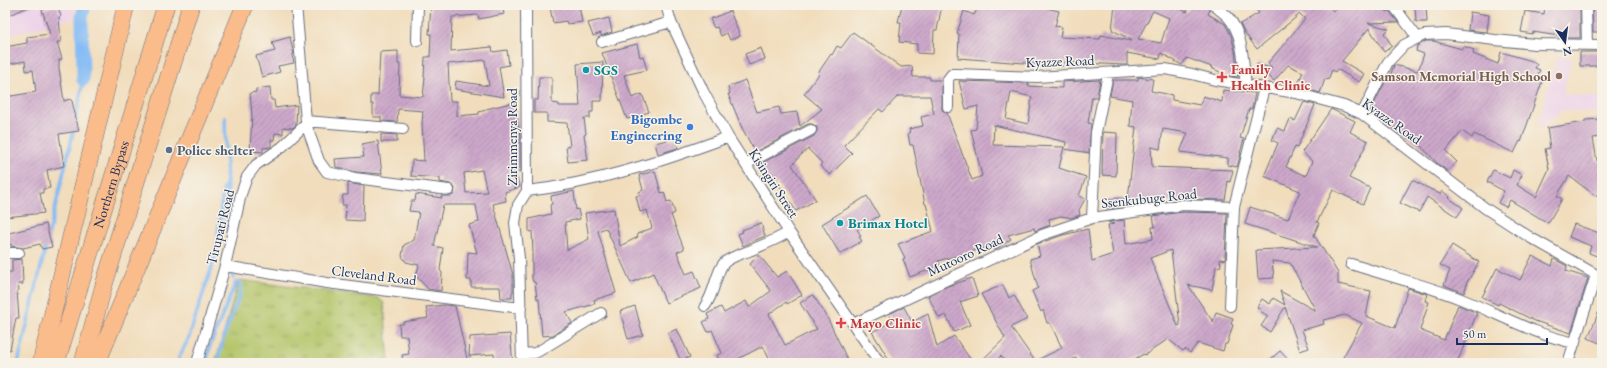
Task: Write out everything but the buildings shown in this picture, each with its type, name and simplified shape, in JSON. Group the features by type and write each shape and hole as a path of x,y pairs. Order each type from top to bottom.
{"highway":[{"path":"41,363 126,5"},
{"name":"Northern Bypass","path":"56,363 166,5"},
{"name":"Northern Bypass","path":"83,363 104,288 191,5"},
{"path":"97,363 245,5"}],"street":[{"path":"296,5 306,123 319,161 326,172 355,178 449,190"},
{"path":"417,41 418,5"},
{"name":"Zirimmenya Road","path":"522,358 519,258 515,217 518,205 527,191 526,5"},
{"name":"Kisingiri Street","path":"666,5 671,22 704,93 728,137 789,232 880,363"},
{"path":"1214,5 1228,17 1235,29 1242,55 1246,86"},
{"path":"1394,5 1417,37"},
{"path":"1586,5 1588,45"},
{"path":"602,42 671,22"},
{"path":"1362,114 1388,62 1404,45 1417,37 1434,33 1530,44 1602,45"},
{"name":"Kyazze Road","path":"948,107 948,79 952,74 1027,77 1108,74 1165,69 1246,86 1309,96 1344,106 1362,114 1485,208 1531,238 1599,276"},
{"name":"Ssenkubuge Road","path":"1108,74 1096,132 1092,218 1183,205 1234,207"},
{"path":"1230,306 1234,207 1264,88"},
{"path":"306,123 403,129"},
{"name":"Tirupati Road","path":"197,363 225,266 247,177 256,165 282,146 306,123"},
{"path":"746,164 811,130"},
{"path":"527,191 544,189 643,166 728,137"},
{"name":"Mutooro Road","path":"853,324 1042,235 1092,218"},
{"path":"705,306 713,294 724,263 777,240 789,232"},
{"path":"5,253 19,253"},
{"path":"1351,264 1449,294 1528,329 1557,340 1575,343"},
{"name":"Cleveland Road","path":"225,266 327,283 521,308"},
{"path":"1568,363 1599,276"},
{"path":"522,358 539,351 601,313"}],"shaded area":[{"path":"5,5 76,5 74,18 5,36"},
{"name":"Samson Memorial High School","path":"1557,55 1572,58 1563,94 1600,97 1600,113 1559,110 1557,117 1553,116 1551,121 1546,120 1544,127 1538,126"}],"green space":[{"path":"239,280 378,298 384,303 389,363 215,363"}],"waterway":[{"path":"83,80 82,17 85,5"},
{"path":"75,123 83,80"},
{"path":"225,117 228,233"},
{"path":"18,363 74,129"},
{"path":"178,363 179,357 188,340 213,263 217,243 223,190 227,181"},
{"path":"232,269 233,278"},
{"path":"217,363 225,333 240,294 240,281"},
{"path":"207,363 209,348 236,282"}],"place":[{"name":"SGS","path":"586,70"},
{"name":"Samson Memorial High School","path":"1559,76"},
{"name":"Family Health Clinic","path":"1222,77"},
{"name":"Bigombe Engineering","path":"690,127"},
{"name":"Police shelter","path":"169,150"},
{"name":"Brimax Hotel","path":"840,223"},
{"name":"Mayo Clinic","path":"841,323"}]}
